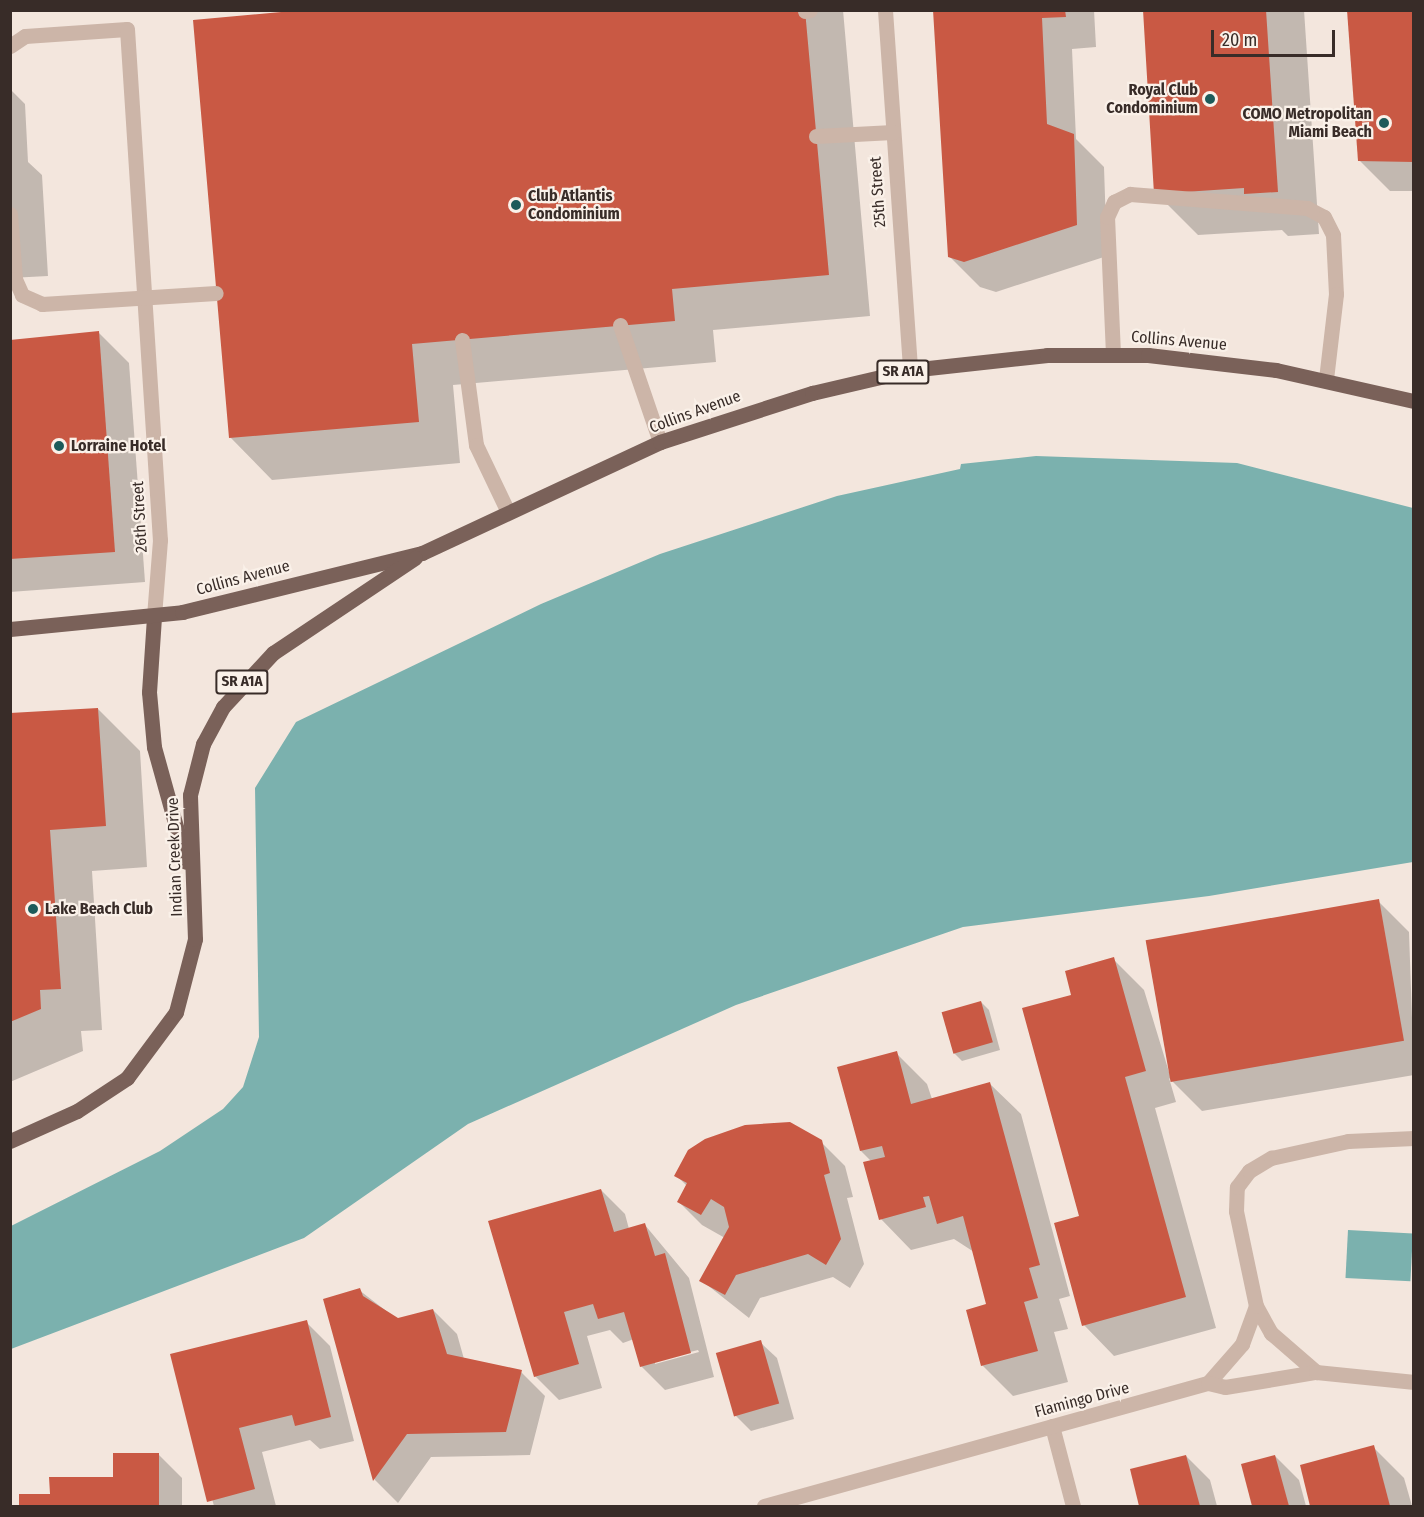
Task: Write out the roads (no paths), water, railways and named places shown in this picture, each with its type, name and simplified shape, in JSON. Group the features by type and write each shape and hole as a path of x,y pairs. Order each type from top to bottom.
{"main road":[{"name":"Collins Avenue","path":"10,629 154,617 423,553 660,442 812,393 910,370 1038,356 1113,354 1231,363 1326,379 1413,401"},
{"name":"Indian Creek Drive","path":"10,1141 109,1091 153,1049 176,1012 190,972 194,891 190,795 203,744 223,707 273,653 423,553"},
{"name":"26th Street","path":"154,617 149,692 154,747 194,891"}],"street":[{"path":"805,11 810,10"},
{"name":"25th Street","path":"885,10 910,370"},
{"name":"26th Street","path":"10,46 25,36 127,29 160,540 154,617"},
{"path":"816,136 892,132"},
{"path":"1113,354 1107,217 1114,202 1131,194 1307,208 1324,217 1333,235 1335,294 1326,379"},
{"path":"10,214 12,253 22,295 42,304 144,300 216,294"},
{"path":"620,325 660,442"},
{"path":"462,340 476,445 508,512"},
{"path":"1316,1372 1271,1334 1256,1306 1236,1211 1237,1187 1249,1171 1271,1158 1348,1141 1413,1138"},
{"path":"1208,1383 1242,1344 1256,1306"},
{"name":"Flamingo Drive","path":"764,1506 1208,1383 1225,1388 1316,1372 1413,1382"},
{"path":"1052,1426 1073,1506"}],"water":[{"path":"1036,456 1237,463 1413,508 1413,862 1209,896 963,927 736,1005 468,1124 304,1238 11,1349 11,1226 160,1151 223,1109 243,1087 259,1037 255,788 296,722 541,604 660,554 837,496 960,469 961,464"},
{"path":"1348,1230 1413,1233 1410,1281 1345,1278"}],"place":[{"name":"Royal Club Condominium","path":"1210,99"},
{"name":"COMO Metropolitan Miami Beach","path":"1384,123"},
{"name":"Club Atlantis Condominium","path":"516,205"},
{"name":"Lorraine Hotel","path":"59,446"},
{"name":"Lake Beach Club","path":"33,909"}]}
